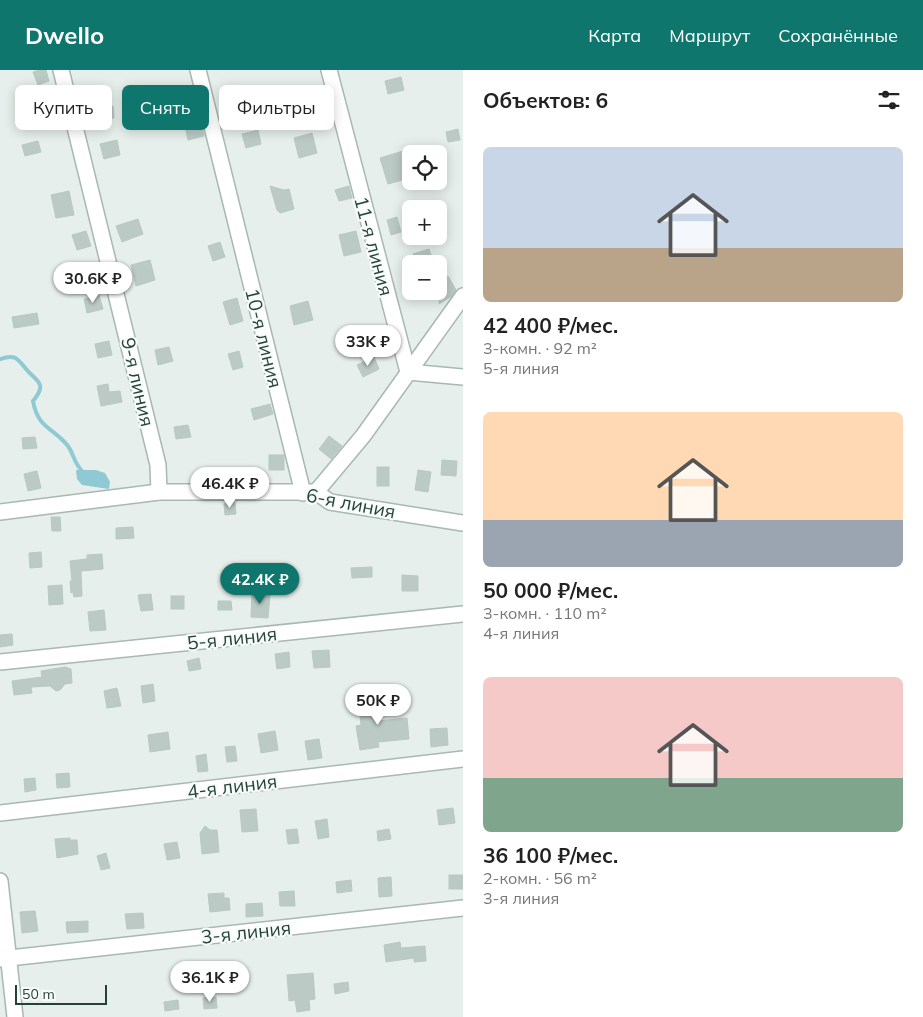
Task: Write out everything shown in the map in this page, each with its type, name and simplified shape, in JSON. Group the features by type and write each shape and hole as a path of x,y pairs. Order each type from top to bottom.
{"street":[{"name":"9-я линия","path":"61,70 98,214 158,465 159,492"},
{"name":"10-я линия","path":"198,70 226,183 310,493"},
{"name":"11-я линия","path":"329,70 408,372"},
{"path":"310,493 363,436 463,296"},
{"path":"408,372 463,377"},
{"name":"6-я линия","path":"0,512 44,508 159,492 310,493 330,502 463,523"},
{"name":"5-я линия","path":"0,662 463,614"},
{"name":"4-я линия","path":"0,813 463,759"},
{"path":"0,881 4,958 15,1017"},
{"name":"3-я линия","path":"4,958 463,908"}],"water":[{"path":"76,470 96,470 105,473 110,482 109,489 82,485 77,479"}],"building":[{"path":"46,70 49,81 38,85 33,72"},
{"path":"401,77 404,90 388,94 385,81"},
{"path":"112,106 114,118 112,118"},
{"path":"458,129 460,140 448,142 446,132"},
{"path":"186,130 203,130 204,136 188,140"},
{"path":"258,130 261,144 246,148 242,134"},
{"path":"312,133 317,153 299,158 294,138"},
{"path":"117,140 120,155 104,159 100,144"},
{"path":"38,141 41,152 25,156 22,145"},
{"path":"402,151 402,180 388,184 380,158"},
{"path":"270,186 284,190 289,189 294,209 280,213 277,210"},
{"path":"349,186 352,198 339,201 335,190"},
{"path":"69,191 74,215 56,218 51,195"},
{"path":"397,217 401,232 391,235 387,220"},
{"path":"138,219 143,234 122,242 116,226"},
{"path":"86,231 91,246 77,250 72,235"},
{"path":"356,231 361,252 344,256 339,235"},
{"path":"220,242 225,257 213,261 208,246"},
{"path":"429,249 431,255 413,255"},
{"path":"150,260 155,280 136,286 131,265"},
{"path":"447,277 456,290 447,299"},
{"path":"99,295 103,309 87,313 84,299"},
{"path":"237,298 243,321 230,325 223,302"},
{"path":"308,301 313,320 294,325 290,306"},
{"path":"37,313 39,324 14,328 12,317"},
{"path":"109,341 112,355 98,358 95,344"},
{"path":"169,347 173,361 158,365 155,350"},
{"path":"239,351 243,367 233,370 228,354"},
{"path":"374,357 379,369 363,377 357,365"},
{"path":"108,384 109,392 120,391 122,402 101,406 97,386"},
{"path":"270,404 273,414 254,420 251,409"},
{"path":"188,425 191,437 176,439 174,427"},
{"path":"329,436 342,446 331,459 319,449"},
{"path":"35,437 37,448 23,449 22,438"},
{"path":"269,455 284,455 284,470 269,470"},
{"path":"442,460 457,461 456,476 441,475"},
{"path":"377,467 389,467 389,486 377,486"},
{"path":"418,470 431,472 428,492 415,490"},
{"path":"37,471 41,488 28,491 24,474"},
{"path":"235,502 236,514 225,515 224,504"},
{"path":"51,517 60,517 61,531 52,531"},
{"path":"133,527 134,538 116,539 116,528"},
{"path":"41,552 42,567 30,568 29,553"},
{"path":"102,554 103,569 81,571 82,596 74,597 73,592 71,593 70,561 87,559 87,555"},
{"path":"372,567 372,577 352,578 351,568"},
{"path":"402,575 418,576 418,591 402,591"},
{"path":"62,585 63,604 49,605 48,586"},
{"path":"252,593 270,594 268,618 251,617"},
{"path":"151,594 153,610 141,611 138,595"},
{"path":"171,596 184,596 184,609 171,609"},
{"path":"218,601 231,601 232,610 218,610"},
{"path":"104,610 106,630 90,631 88,612"},
{"path":"12,634 13,645 0,647 0,635"},
{"path":"329,650 330,667 314,668 312,651"},
{"path":"289,652 290,667 277,669 275,654"},
{"path":"199,658 201,669 189,671 187,661"},
{"path":"65,667 71,669 72,683 65,684 60,690 56,691 50,686 31,687 32,693 14,695 12,681 42,677 41,671"},
{"path":"153,684 155,701 143,703 141,686"},
{"path":"117,688 121,706 107,708 104,691"},
{"path":"376,696 378,721 407,718 409,739 378,742 379,747 360,750 356,726 361,725 358,698"},
{"path":"447,728 448,745 431,747 430,729"},
{"path":"275,731 278,750 261,753 258,734"},
{"path":"168,732 170,749 150,752 148,735"},
{"path":"319,739 322,758 308,760 305,741"},
{"path":"235,746 237,761 227,762 225,747"},
{"path":"206,754 208,771 198,772 196,756"},
{"path":"69,773 70,787 57,788 56,774"},
{"path":"35,778 36,790 25,792 24,779"},
{"path":"453,808 455,823 439,825 437,810"},
{"path":"256,809 258,831 242,832 240,810"},
{"path":"327,819 329,837 318,839 315,821"},
{"path":"205,826 210,830 217,830 219,852 202,854 200,833"},
{"path":"297,829 299,843 288,844 286,830"},
{"path":"389,829 391,839 378,841 377,831"},
{"path":"70,838 70,840 77,840 78,854 57,858 55,839"},
{"path":"177,842 180,858 167,860 164,844"},
{"path":"106,853 110,868 101,870 97,856"},
{"path":"449,875 463,875 463,889 449,889"},
{"path":"391,877 392,896 379,897 378,878"},
{"path":"351,880 352,891 337,893 336,882"},
{"path":"294,891 295,906 280,906 279,892"},
{"path":"224,893 224,898 229,898 230,910 210,912 208,894"},
{"path":"262,903 263,916 246,917 246,904"},
{"path":"35,911 38,931 22,933 20,912"},
{"path":"143,913 144,928 127,929 125,914"},
{"path":"88,921 88,932 67,933 66,922"},
{"path":"400,942 401,948 425,946 426,961 414,962 414,958 386,962 384,945"},
{"path":"313,973 315,999 309,1000 310,1010 297,1012 295,1000 289,1001 287,975"},
{"path":"348,982 349,991 335,994 334,984"},
{"path":"216,997 217,1008 204,1009 203,998"},
{"path":"178,1000 179,1009 165,1011 164,1002"}],"waterway":[{"path":"0,359 15,358 39,383 40,390 33,401 38,417 42,423 68,446 78,466 84,473"}]}
